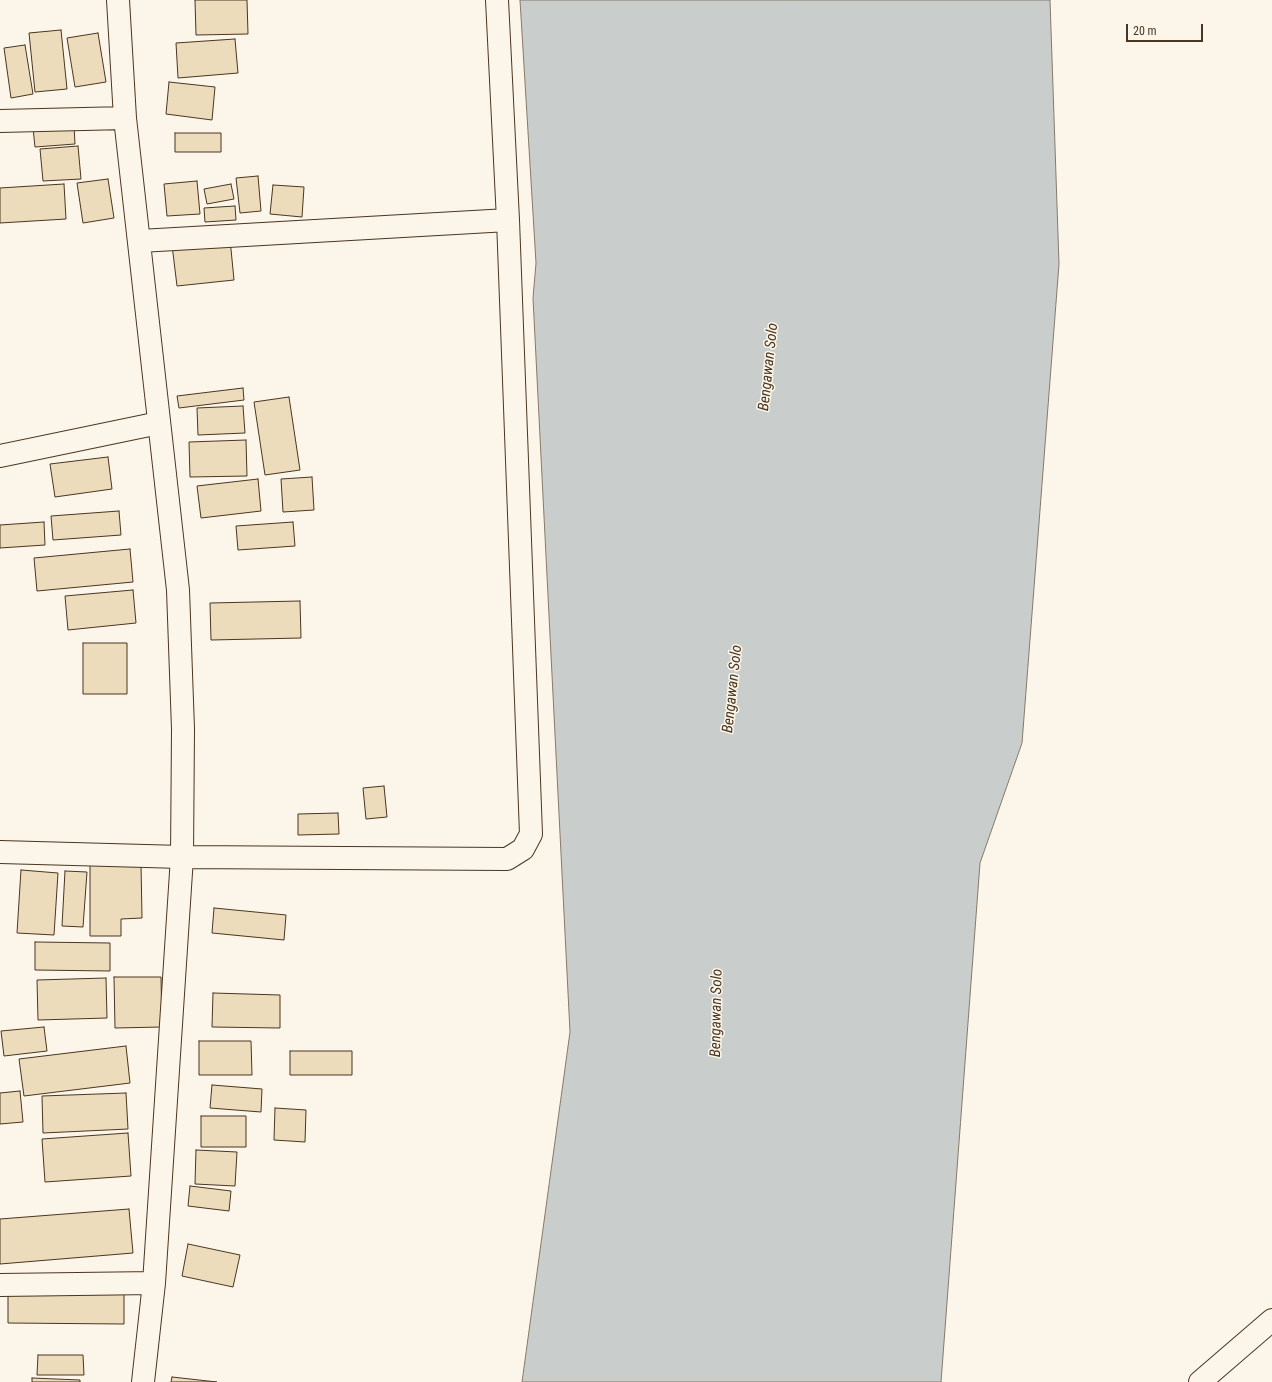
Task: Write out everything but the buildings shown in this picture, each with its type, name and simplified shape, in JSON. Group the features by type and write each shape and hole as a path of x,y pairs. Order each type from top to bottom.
{"street":[{"path":"118,0 125,118 178,590 182,730 182,856 154,1283 143,1382"},
{"path":"0,852 182,856 507,859 523,849 531,834 508,220 497,0"},
{"path":"0,121 125,118"},
{"path":"140,241 508,220"},
{"path":"0,456 159,423"},
{"path":"0,1285 154,1283"},
{"path":"1200,1382 1272,1320"}],"water":[{"name":"Bengawan Solo","path":"520,0 1050,0 1059,264 1022,743 980,863 941,1382 522,1382 570,1032 533,298 536,263"}]}
